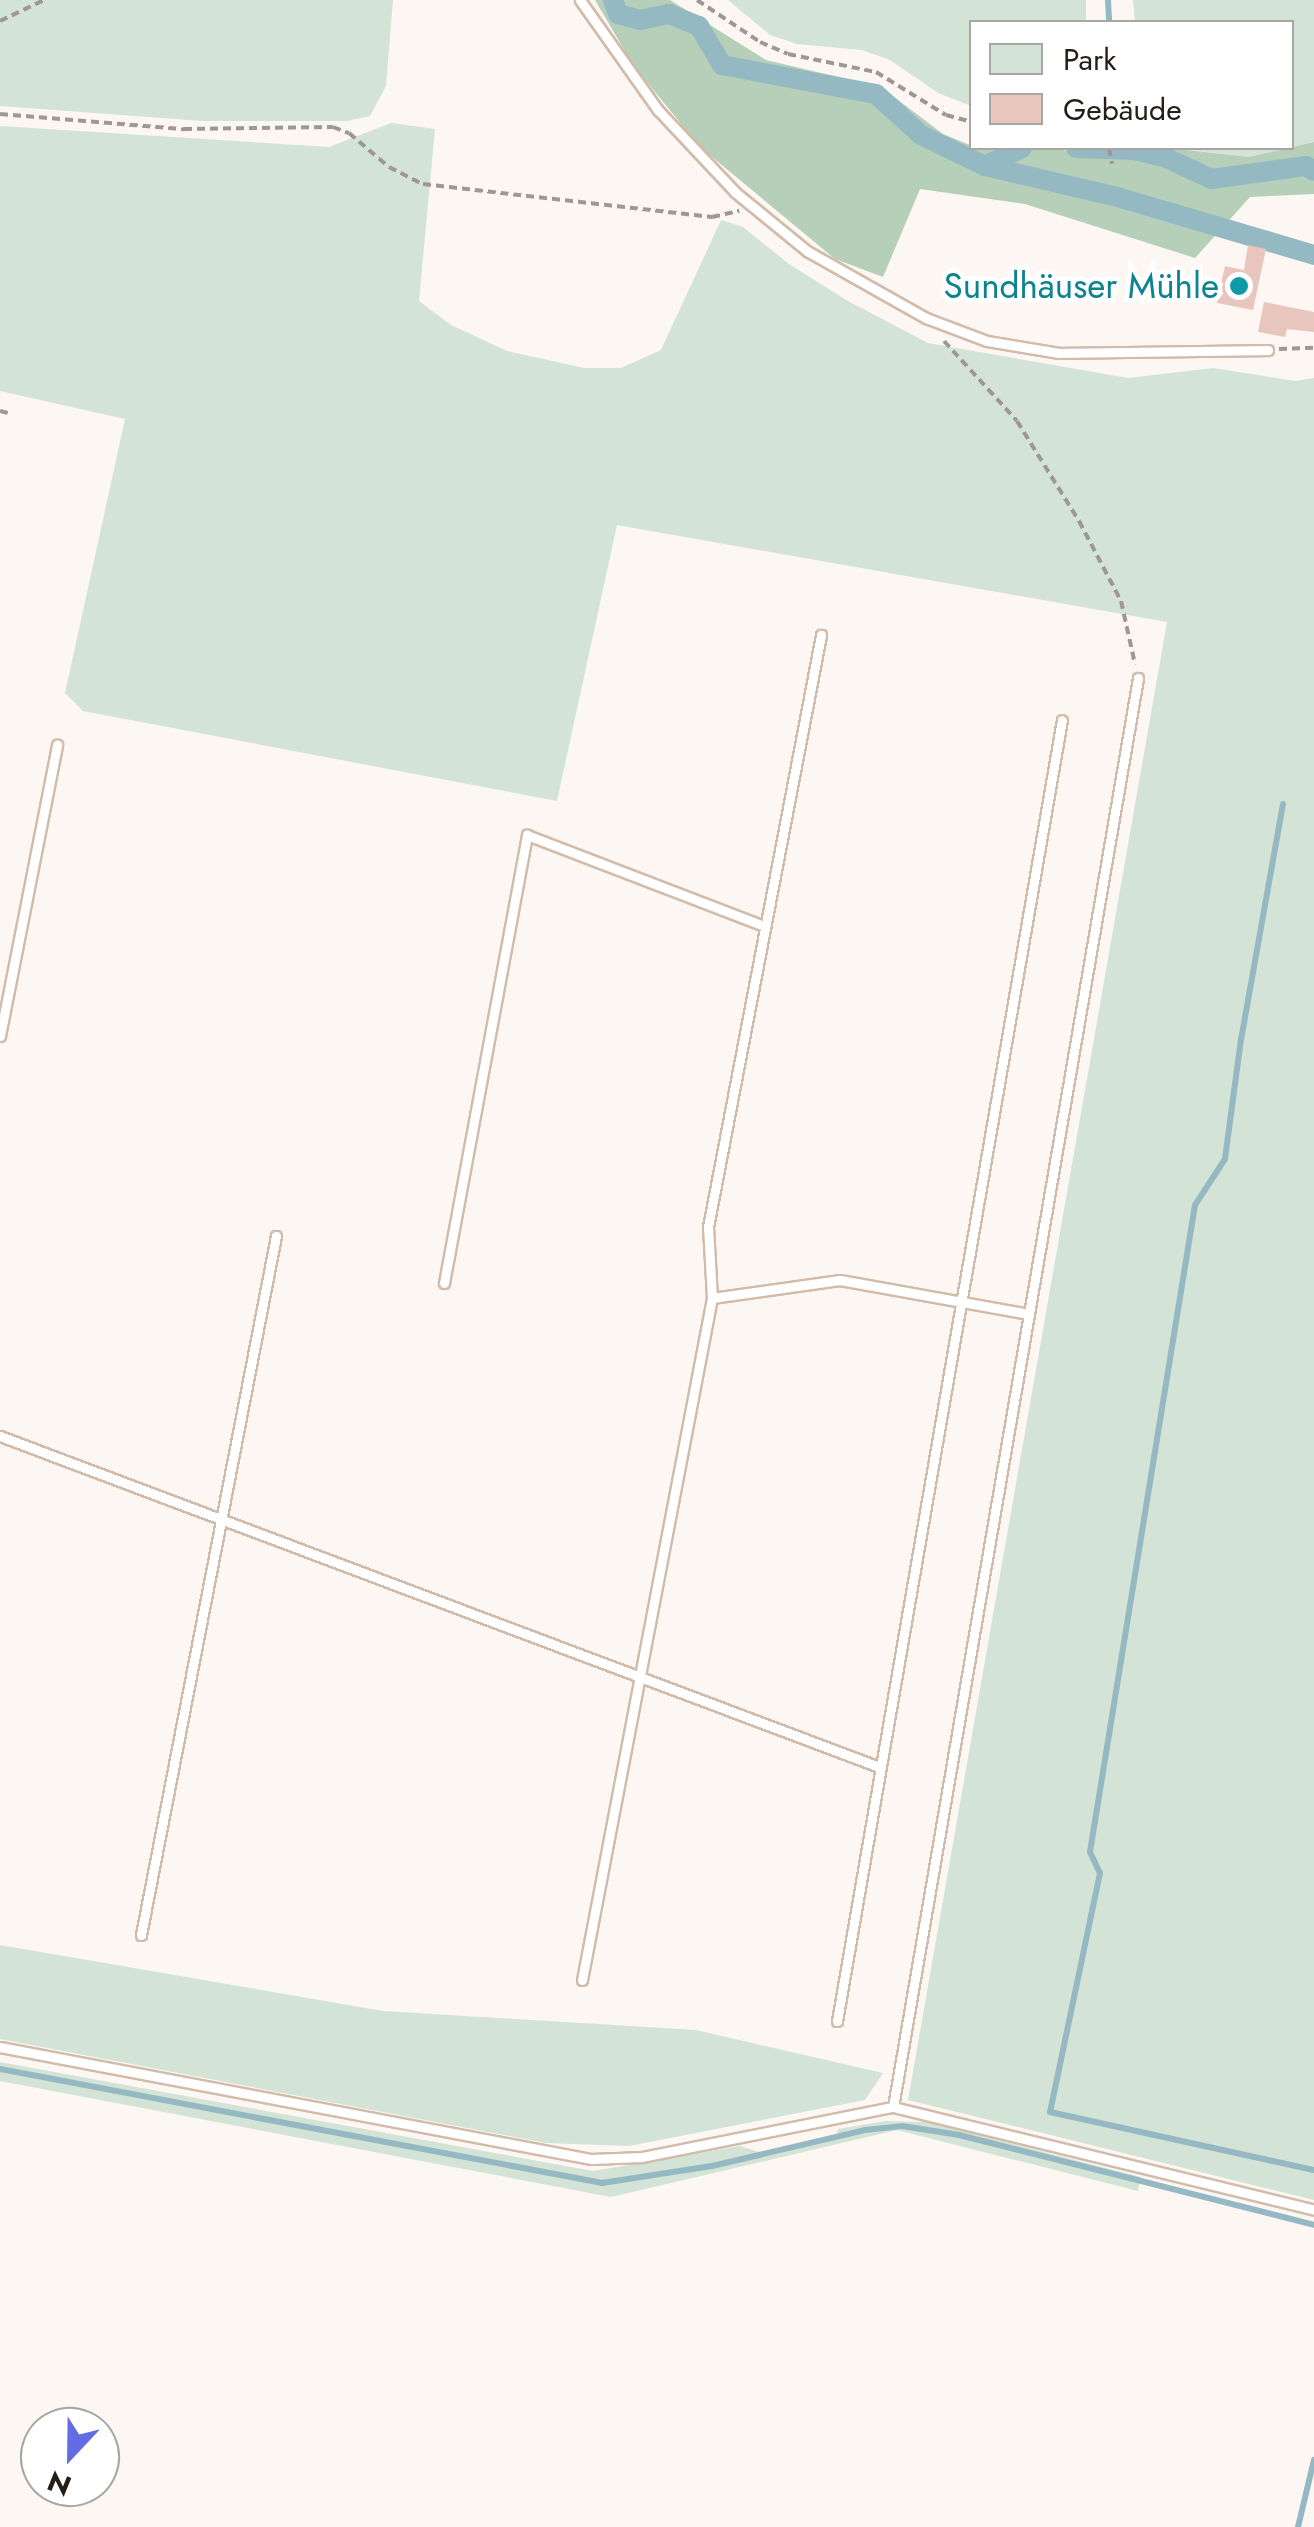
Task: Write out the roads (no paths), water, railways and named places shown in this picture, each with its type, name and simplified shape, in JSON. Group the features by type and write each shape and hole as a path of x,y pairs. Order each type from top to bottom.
{"lane":[{"path":"580,0 658,110 749,204 806,250 926,318 987,341 1059,353 1268,350"},
{"path":"582,1980 712,1298 708,1226 821,635"},
{"path":"893,2107 1138,678"},
{"path":"837,2021 1062,720"},
{"path":"0,1036 57,744"},
{"path":"444,1283 527,835 764,926"},
{"path":"141,1936 276,1236"},
{"path":"712,1298 840,1280 1030,1314"},
{"path":"0,1436 879,1768"},
{"path":"0,2047 591,2159 642,2157 893,2107 1314,2210"}],"waterway":[{"path":"613,0 618,14 640,20 669,14 699,26 722,65 876,94 921,135 985,166 1018,150"},
{"path":"1108,0 1109,20"},
{"path":"1134,150 1164,157 1212,179 1306,166 1314,171"},
{"path":"985,166 1114,196 1314,255"},
{"path":"1283,804 1241,1039 1225,1159 1195,1205 1090,1852 1100,1873 1050,2112 1314,2170"},
{"path":"0,2069 602,2183 712,2166 865,2130 902,2126 959,2135 1314,2225"},
{"path":"1298,2527 1314,2460"}],"place":[{"name":"Sundhäuser Mühle","path":"1239,286"}]}
